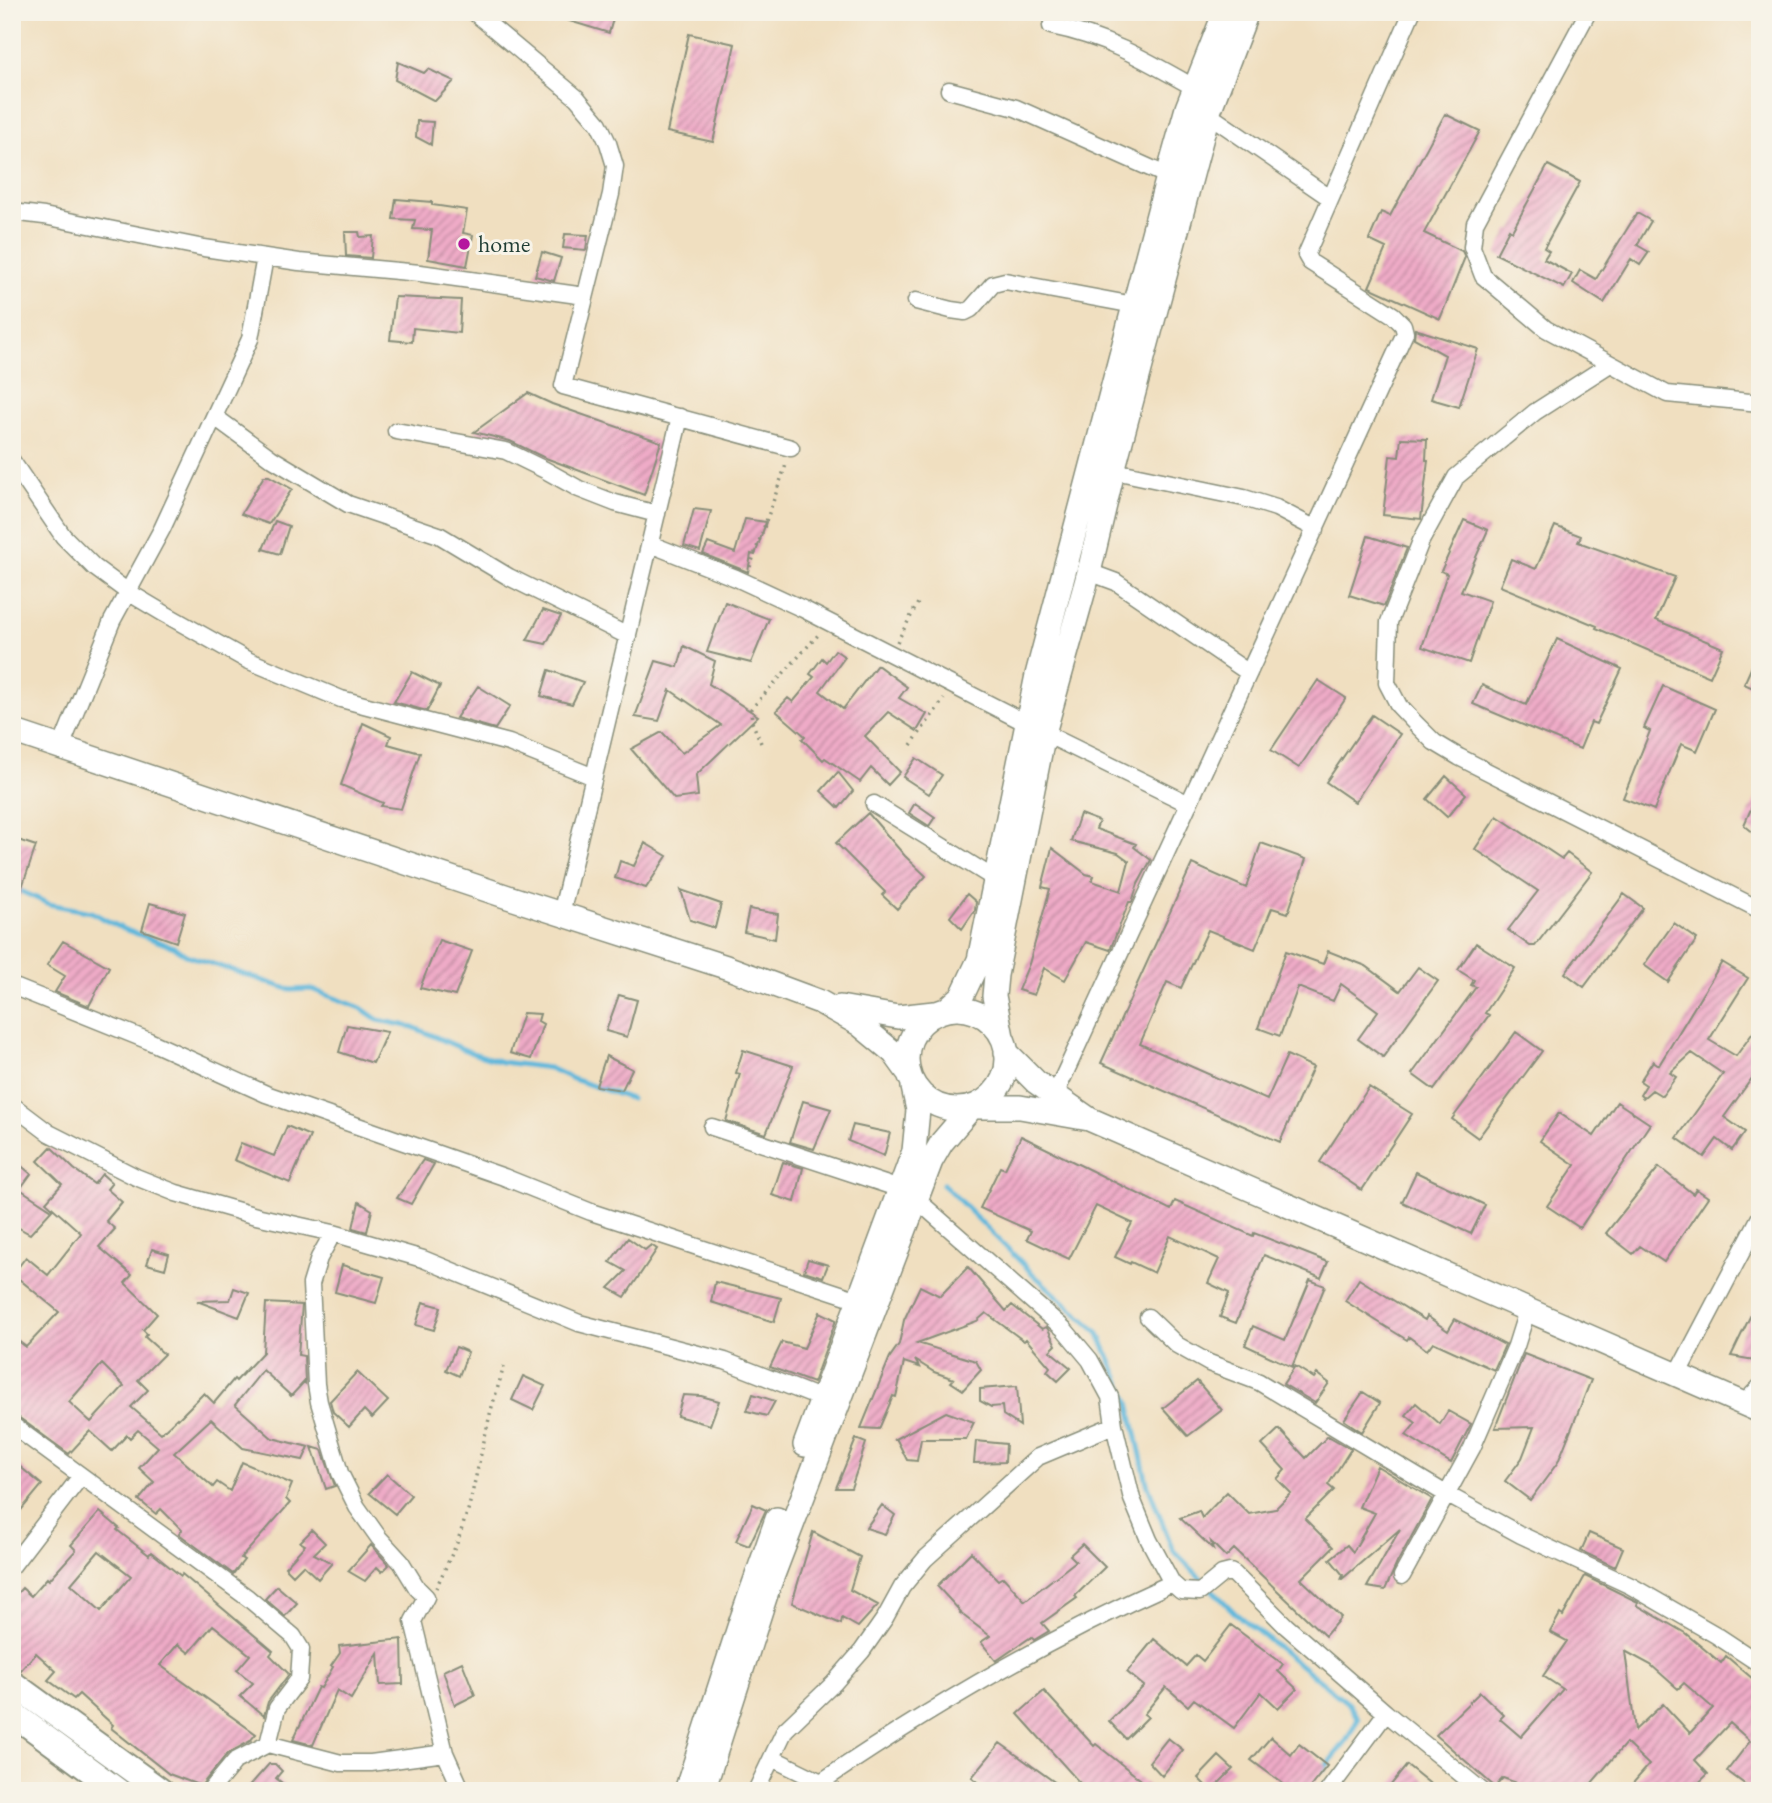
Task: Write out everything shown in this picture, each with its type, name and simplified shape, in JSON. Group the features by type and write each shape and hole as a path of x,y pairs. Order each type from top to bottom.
{"main road":[{"path":"703,1791 782,1551 908,1194 918,1110 906,1054 911,1037 922,1023 962,996 979,960 995,879 1035,728 1134,304 1195,88 1225,12"},
{"path":"12,731 726,967 820,1002 859,1024 894,1053 925,1100 941,1108 959,1110 979,1105 993,1095 1003,1080 1008,1063 994,996 1035,728 1089,572 1114,467 1208,114 1247,12"},
{"path":"820,1002 898,1017 970,1010 986,1018 999,1030 1004,1045 1036,1082 1088,1119 1752,1407"},
{"path":"972,1107 1020,1107 1088,1119"},
{"path":"686,1791 764,1553 859,1300 908,1194 936,1152 972,1107"},
{"path":"12,1683 161,1791"},
{"path":"12,1713 118,1791"}],"street":[{"path":"474,12 577,98 599,124 615,166 611,194 563,386 792,448"},
{"path":"1055,1097 1405,333 1403,325 1392,315 1310,262 1306,255 1412,12"},
{"path":"1588,12 1475,223 1472,247 1483,276 1546,329 1667,394 1760,403"},
{"path":"1051,26 1083,32 1126,50 1195,88"},
{"path":"950,90 1016,108 1168,176"},
{"path":"1208,114 1330,198"},
{"path":"12,212 265,257 420,273 585,296"},
{"path":"61,747 112,621 162,529 250,339 265,257"},
{"path":"916,301 965,312 971,309 993,284 1004,281 1134,304"},
{"path":"1610,364 1535,412 1456,477 1421,541 1390,622 1386,653 1387,683 1399,706 1434,741 1459,757 1760,910"},
{"path":"215,417 271,458 348,504 439,535 509,577 628,636"},
{"path":"561,914 680,417"},
{"path":"396,431 506,452 579,489 615,503 657,514"},
{"path":"12,461 63,536 94,567 128,592 247,660 341,699 509,743 594,777"},
{"path":"1114,467 1124,473 1244,498 1276,508 1316,528"},
{"path":"650,544 830,622 1189,804"},
{"path":"1089,572 1116,582 1249,673"},
{"path":"874,804 995,879"},
{"path":"12,986 137,1036 266,1094 503,1177 591,1212 859,1300"},
{"path":"12,1105 50,1133 136,1177 166,1189 256,1216 333,1233 424,1259 579,1323 725,1361 822,1399"},
{"path":"712,1127 908,1194 1064,1329 1090,1360 1110,1397 1132,1499 1149,1540 1172,1583 1181,1591 1200,1592 1222,1574 1234,1574 1286,1626 1386,1713 1482,1791"},
{"path":"1676,1375 1760,1217"},
{"path":"333,1233 319,1258 311,1284 319,1402 340,1473 357,1507 426,1597 413,1620 445,1753 463,1791"},
{"path":"1402,1576 1472,1448 1516,1346 1527,1311"},
{"path":"1148,1317 1177,1345 1209,1363 1259,1382 1446,1494 1521,1535 1631,1586 1760,1664"},
{"path":"1752,1407 1760,1387"},
{"path":"12,1425 248,1598 293,1636 301,1649 299,1679 277,1707 268,1744"},
{"path":"756,1791 785,1730 834,1683 862,1651 886,1618 902,1587 925,1559 1038,1457 1114,1425"},
{"path":"12,1566 81,1476"},
{"path":"772,1758 828,1786 941,1703 1014,1661 1172,1583"},
{"path":"1328,1791 1386,1713"},
{"path":"210,1791 235,1761 268,1744 341,1763 370,1763 445,1753"}],"path":[{"path":"745,583 792,448"},
{"path":"891,653 919,601"},
{"path":"761,743 752,722 751,709 830,622"},
{"path":"911,745 953,686"},
{"path":"426,1597 438,1586 457,1544 469,1507 491,1410 505,1363"}],"building":[{"path":"553,12 615,12 609,33 553,16"},
{"path":"689,34 735,44 713,142 667,132"},
{"path":"398,62 424,73 428,69 454,81 435,101 395,80"},
{"path":"1445,114 1480,131 1424,233 1462,251 1465,257 1440,319 1369,287 1386,248 1369,240 1381,212 1390,216"},
{"path":"417,121 433,122 431,145 416,137"},
{"path":"1548,165 1580,182 1544,248 1549,251 1544,259 1572,274 1564,288 1496,254 1509,229 1512,231"},
{"path":"396,199 432,202 432,205 467,210 463,233 473,235 467,266 428,259 432,230 413,229 415,220 393,219"},
{"path":"1637,213 1651,221 1637,245 1649,252 1640,265 1631,259 1604,303 1573,283 1580,270 1596,279"},
{"path":"345,232 359,232 360,237 373,236 371,258 346,256"},
{"path":"565,234 588,235 586,250 563,248"},
{"path":"542,252 561,258 554,281 535,276"},
{"path":"395,297 461,300 459,333 413,328 412,342 390,340"},
{"path":"1415,329 1478,349 1459,407 1431,399 1445,355 1414,338"},
{"path":"528,393 661,442 644,495 543,457 510,441 474,432"},
{"path":"1401,438 1427,439 1428,460 1421,519 1383,515 1390,456 1399,457"},
{"path":"264,476 269,476 292,489 269,524 241,514"},
{"path":"694,509 711,511 700,551 684,546"},
{"path":"745,519 766,522 755,555 751,554 748,572 703,554 708,543 735,553"},
{"path":"1464,520 1488,530 1461,591 1490,601 1469,663 1422,647 1447,574 1441,571"},
{"path":"275,521 289,526 280,554 263,549"},
{"path":"1555,526 1581,536 1578,542 1675,577 1656,620 1723,648 1710,677 1500,586 1511,559 1536,569"},
{"path":"1368,536 1407,548 1384,606 1349,595"},
{"path":"725,602 769,619 751,663 707,652"},
{"path":"543,610 561,616 546,644 527,640"},
{"path":"1557,639 1622,669 1596,724 1591,722 1580,749 1473,704 1482,685 1526,705"},
{"path":"684,646 715,661 709,684 758,716 696,775 698,796 674,799 631,749 662,732 682,753 721,725 670,690 659,721 635,717 656,661 678,667"},
{"path":"1760,648 1760,691 1744,684"},
{"path":"835,650 845,657 820,691 843,709 877,665 907,687 899,698 927,714 917,731 888,712 865,736 900,772 888,785 871,768 860,782 825,758 823,760 802,739 805,736 776,711 788,698 793,702 814,677 810,674 822,658 826,662"},
{"path":"549,670 583,682 572,704 541,696"},
{"path":"412,672 440,686 427,711 394,702"},
{"path":"1318,680 1346,698 1299,768 1271,750"},
{"path":"478,686 510,706 495,729 456,718"},
{"path":"1663,686 1715,709 1697,751 1681,744 1654,810 1623,798 1650,731 1644,728"},
{"path":"1372,715 1400,734 1355,802 1326,782"},
{"path":"363,723 391,736 388,744 420,753 401,809 381,806 383,803 341,785"},
{"path":"916,758 942,775 929,794 903,777"},
{"path":"838,772 853,791 839,808 821,791"},
{"path":"1446,776 1466,794 1447,817 1427,799"},
{"path":"1760,788 1760,838 1744,825"},
{"path":"915,803 935,817 929,826 909,813"},
{"path":"868,813 926,876 897,909 882,895 885,892 836,843"},
{"path":"1080,814 1099,821 1096,829 1136,844 1134,847 1151,860 1132,902 1129,902 1110,950 1086,942 1065,980 1044,968 1034,995 1018,990 1029,964 1050,889 1042,887 1052,848 1086,874 1094,876 1092,881 1121,891 1129,861 1118,853 1071,841"},
{"path":"1497,816 1562,859 1567,853 1592,872 1535,946 1530,946 1508,930 1538,891 1475,849"},
{"path":"12,838 36,846 15,908 12,908"},
{"path":"645,843 667,856 646,888 615,878 620,861 634,866"},
{"path":"1261,843 1306,859 1288,913 1272,908 1255,949 1208,930 1181,988 1167,982 1140,1044 1267,1100 1287,1055 1313,1067 1280,1142 1101,1063 1192,864 1246,888"},
{"path":"681,890 721,904 715,928 690,920"},
{"path":"967,894 976,902 975,910 962,929 950,917"},
{"path":"1624,894 1643,908 1584,987 1565,973"},
{"path":"150,903 185,913 176,942 142,930"},
{"path":"749,909 778,914 775,939 744,932"},
{"path":"1674,923 1697,939 1668,982 1644,965"},
{"path":"439,940 472,951 455,996 420,988"},
{"path":"63,941 109,967 89,1006 55,992 65,976 47,965"},
{"path":"1476,943 1515,968 1485,1013 1489,1015 1434,1090 1412,1074 1476,987 1471,985 1474,980 1458,970"},
{"path":"1286,951 1323,964 1328,951 1366,966 1400,991 1418,967 1438,981 1383,1057 1358,1039 1378,1011 1341,984 1333,1001 1298,987 1280,1036 1258,1028"},
{"path":"1722,962 1748,978 1709,1040 1736,1056 1760,1023 1760,1067 1724,1117 1745,1132 1732,1150 1717,1139 1704,1157 1677,1138 1723,1074 1692,1053 1670,1073 1676,1077 1662,1096 1652,1090 1643,1098 1640,1095 1646,1085 1640,1081 1653,1061 1659,1065"},
{"path":"619,995 637,1000 627,1037 606,1031"},
{"path":"523,1013 540,1014 538,1021 543,1024 531,1059 510,1053"},
{"path":"347,1025 387,1032 373,1063 339,1052"},
{"path":"1516,1032 1542,1051 1478,1138 1452,1119"},
{"path":"743,1050 793,1066 766,1134 726,1121 740,1074 736,1073"},
{"path":"606,1056 632,1069 622,1090 596,1086"},
{"path":"1369,1087 1412,1114 1362,1190 1320,1162"},
{"path":"803,1101 831,1109 814,1149 790,1142"},
{"path":"1617,1102 1650,1124 1580,1228 1547,1206 1575,1165 1540,1141 1559,1113 1594,1136"},
{"path":"853,1125 890,1133 884,1156 848,1141"},
{"path":"287,1126 310,1136 290,1183 234,1160 241,1143 274,1156"},
{"path":"1021,1136 1171,1210 1175,1201 1253,1236 1254,1233 1328,1262 1321,1278 1264,1255 1236,1323 1220,1317 1229,1293 1208,1283 1219,1259 1170,1236 1154,1273 1131,1262 1130,1264 1115,1257 1132,1223 1096,1206 1069,1259 1027,1239 1031,1231 980,1208 1000,1167 1005,1169"},
{"path":"51,1147 94,1184 102,1174 112,1183 107,1189 122,1202 106,1221 115,1229 99,1247 132,1275 125,1283 157,1314 143,1330 147,1334 145,1337 164,1354 138,1380 148,1390 131,1407 161,1433 204,1393 214,1403 234,1379 236,1381 263,1352 266,1303 302,1305 298,1355 304,1356 305,1383 291,1396 263,1370 235,1405 272,1438 309,1447 303,1460 243,1448 211,1419 174,1453 213,1487 217,1482 230,1491 242,1462 292,1484 286,1499 290,1503 241,1558 244,1560 233,1574 179,1534 182,1530 161,1509 156,1514 139,1500 154,1482 139,1468 158,1447 138,1430 130,1438 127,1435 112,1451 90,1431 69,1454 12,1415 12,1336 26,1347 59,1312 13,1274 26,1257 48,1275 81,1233 46,1202 62,1184 38,1161","holes":["102,1364 124,1386 91,1422 69,1402"]},
{"path":"12,1158 31,1174 20,1189 52,1210 30,1234 12,1224"},
{"path":"423,1160 434,1164 411,1204 397,1198"},
{"path":"783,1162 803,1168 795,1202 772,1195"},
{"path":"1659,1167 1693,1194 1696,1189 1708,1197 1664,1262 1640,1246 1633,1254 1606,1233"},
{"path":"1416,1172 1485,1205 1471,1234 1402,1202"},
{"path":"359,1202 372,1210 367,1232 353,1228"},
{"path":"628,1238 645,1250 651,1245 657,1249 625,1297 609,1288 626,1271 610,1262"},
{"path":"152,1249 169,1254 165,1269 147,1264"},
{"path":"808,1259 828,1265 823,1277 804,1271"},
{"path":"342,1265 384,1277 376,1303 335,1292"},
{"path":"968,1267 1006,1311 1012,1305 1042,1329 1046,1327 1056,1345 1050,1351 1071,1368 1058,1381 1047,1371 1050,1367 1026,1339 1024,1341 986,1313 977,1321 917,1343 976,1361 981,1370 963,1390 951,1382 954,1379 934,1372 915,1360 919,1367 904,1362 896,1397 893,1396 879,1429 861,1428 890,1357 899,1344 904,1320 920,1286 940,1296"},
{"path":"1359,1279 1425,1320 1427,1316 1448,1331 1455,1319 1505,1345 1494,1370 1433,1342 1427,1350 1345,1301"},
{"path":"1310,1280 1325,1286 1292,1367 1245,1345 1253,1326 1285,1340"},
{"path":"715,1282 781,1298 774,1322 711,1302"},
{"path":"234,1288 249,1293 239,1317 197,1301 230,1300"},
{"path":"1760,1296 1760,1361 1731,1356"},
{"path":"423,1302 441,1307 434,1330 416,1325"},
{"path":"820,1312 836,1320 813,1383 770,1367 782,1342 804,1348"},
{"path":"456,1347 468,1352 459,1376 446,1370"},
{"path":"1524,1354 1591,1380 1558,1462 1530,1500 1505,1481 1522,1458 1534,1427 1495,1428"},
{"path":"1295,1366 1314,1378 1317,1374 1329,1383 1315,1403 1283,1384"},
{"path":"357,1372 388,1401 372,1418 364,1410 349,1427 333,1412 330,1401"},
{"path":"523,1376 545,1386 533,1410 512,1400"},
{"path":"1197,1381 1222,1410 1188,1436 1163,1408"},
{"path":"1017,1386 1020,1426 1003,1415 1002,1406 991,1407 980,1401 980,1389"},
{"path":"1363,1392 1380,1403 1362,1432 1344,1420"},
{"path":"753,1394 775,1401 767,1416 747,1411"},
{"path":"683,1395 719,1401 710,1425 677,1416"},
{"path":"1416,1403 1440,1424 1448,1411 1471,1424 1451,1463 1406,1435 1416,1423 1406,1415"},
{"path":"946,1412 974,1422 966,1439 921,1439 917,1461 907,1460 897,1440 893,1440"},
{"path":"1279,1429 1306,1458 1328,1436 1351,1449 1328,1485 1334,1490 1305,1519 1333,1547 1301,1579 1341,1617 1325,1636 1234,1549 1226,1557 1211,1542 1213,1549 1180,1518 1199,1511 1202,1518 1227,1492 1249,1514 1275,1509 1291,1493 1277,1479 1285,1470 1262,1445"},
{"path":"856,1439 866,1443 851,1488 836,1488"},
{"path":"976,1441 1006,1444 1005,1462 974,1463"},
{"path":"312,1447 322,1450 335,1486 326,1489"},
{"path":"12,1460 42,1485 12,1521"},
{"path":"1377,1466 1432,1499 1385,1590 1367,1587 1400,1529 1341,1580 1343,1575 1330,1559 1347,1545 1353,1552 1375,1513 1359,1507"},
{"path":"387,1474 411,1495 395,1514 369,1493"},
{"path":"753,1504 766,1510 749,1546 736,1541"},
{"path":"882,1505 895,1515 885,1534 866,1528"},
{"path":"100,1512 119,1528 117,1530 149,1555 151,1552 181,1576 182,1574 273,1651 270,1655 289,1674 268,1702 264,1716 240,1696 253,1683 237,1670 250,1655 213,1625 189,1653 178,1644 160,1665 256,1734 250,1741 227,1754 201,1786 169,1774 111,1728 113,1725 79,1694 74,1699 48,1680 56,1671 36,1653 20,1671 12,1668 12,1599 22,1588 31,1596 47,1578 49,1580 76,1550 71,1545","holes":["99,1551 131,1576 101,1611 71,1584"]},
{"path":"312,1530 325,1543 314,1554 332,1563 318,1579 303,1565 293,1575 285,1567 305,1545 300,1542"},
{"path":"813,1532 860,1557 850,1590 878,1605 858,1627 842,1618 841,1624 792,1603"},
{"path":"1589,1533 1623,1548 1615,1567 1581,1551"},
{"path":"1082,1544 1105,1567 1075,1596 1077,1598 1042,1623 1049,1631 1034,1640 1031,1637 996,1661 981,1642 990,1636 960,1613 937,1586 971,1552 998,1580 1003,1577 1025,1601 1076,1561 1070,1555"},
{"path":"371,1545 389,1565 382,1572 377,1567 365,1581 348,1571"},
{"path":"1585,1576 1638,1602 1637,1605 1685,1633 1721,1663 1726,1656 1760,1685 1760,1791 1754,1791 1727,1771 1750,1741 1730,1723 1695,1760 1708,1774 1690,1791 1626,1791 1649,1765 1626,1743 1585,1791 1539,1791 1503,1778 1495,1787 1436,1735 1480,1692 1504,1715 1500,1719 1521,1737 1563,1689 1543,1676 1567,1641 1550,1632 1560,1614 1563,1616","holes":["1625,1651 1651,1665 1678,1689 1684,1683 1713,1708 1690,1733 1663,1704 1635,1730"]},
{"path":"277,1586 297,1603 285,1616 265,1599"},
{"path":"1231,1625 1283,1664 1278,1671 1297,1689 1278,1708 1261,1692 1234,1728 1194,1699 1188,1706 1166,1687 1144,1714 1148,1717 1126,1739 1109,1721 1144,1686 1127,1672 1154,1639 1186,1666 1196,1655 1203,1661"},
{"path":"402,1639 403,1684 380,1685 378,1653 351,1699 337,1690 313,1745 293,1740 318,1687 321,1688 340,1653 339,1646"},
{"path":"462,1662 475,1695 455,1705 443,1671"},
{"path":"1044,1691 1094,1746 1096,1744 1155,1791 1087,1791 1018,1714"},
{"path":"1271,1737 1291,1755 1299,1744 1327,1766 1307,1791 1293,1791 1251,1760"},
{"path":"1168,1738 1183,1750 1162,1776 1149,1762"},
{"path":"1000,1743 1067,1791 989,1791 972,1777"},
{"path":"1219,1756 1233,1769 1211,1791 1198,1778"},
{"path":"269,1764 275,1764 282,1771 276,1778 292,1791 245,1791"},
{"path":"1407,1765 1439,1791 1386,1791"}],"waterway":[{"path":"14,888 49,904 91,912 123,929 174,947 186,955 291,990 311,989 361,1008 378,1020 413,1027 472,1053 502,1062 549,1068 631,1099"},
{"path":"943,1184 1034,1275 1098,1332 1129,1402 1147,1483 1173,1550 1236,1614 1349,1704 1358,1719 1347,1740 1323,1770"}],"place":[{"name":"home","path":"464,244"}]}
